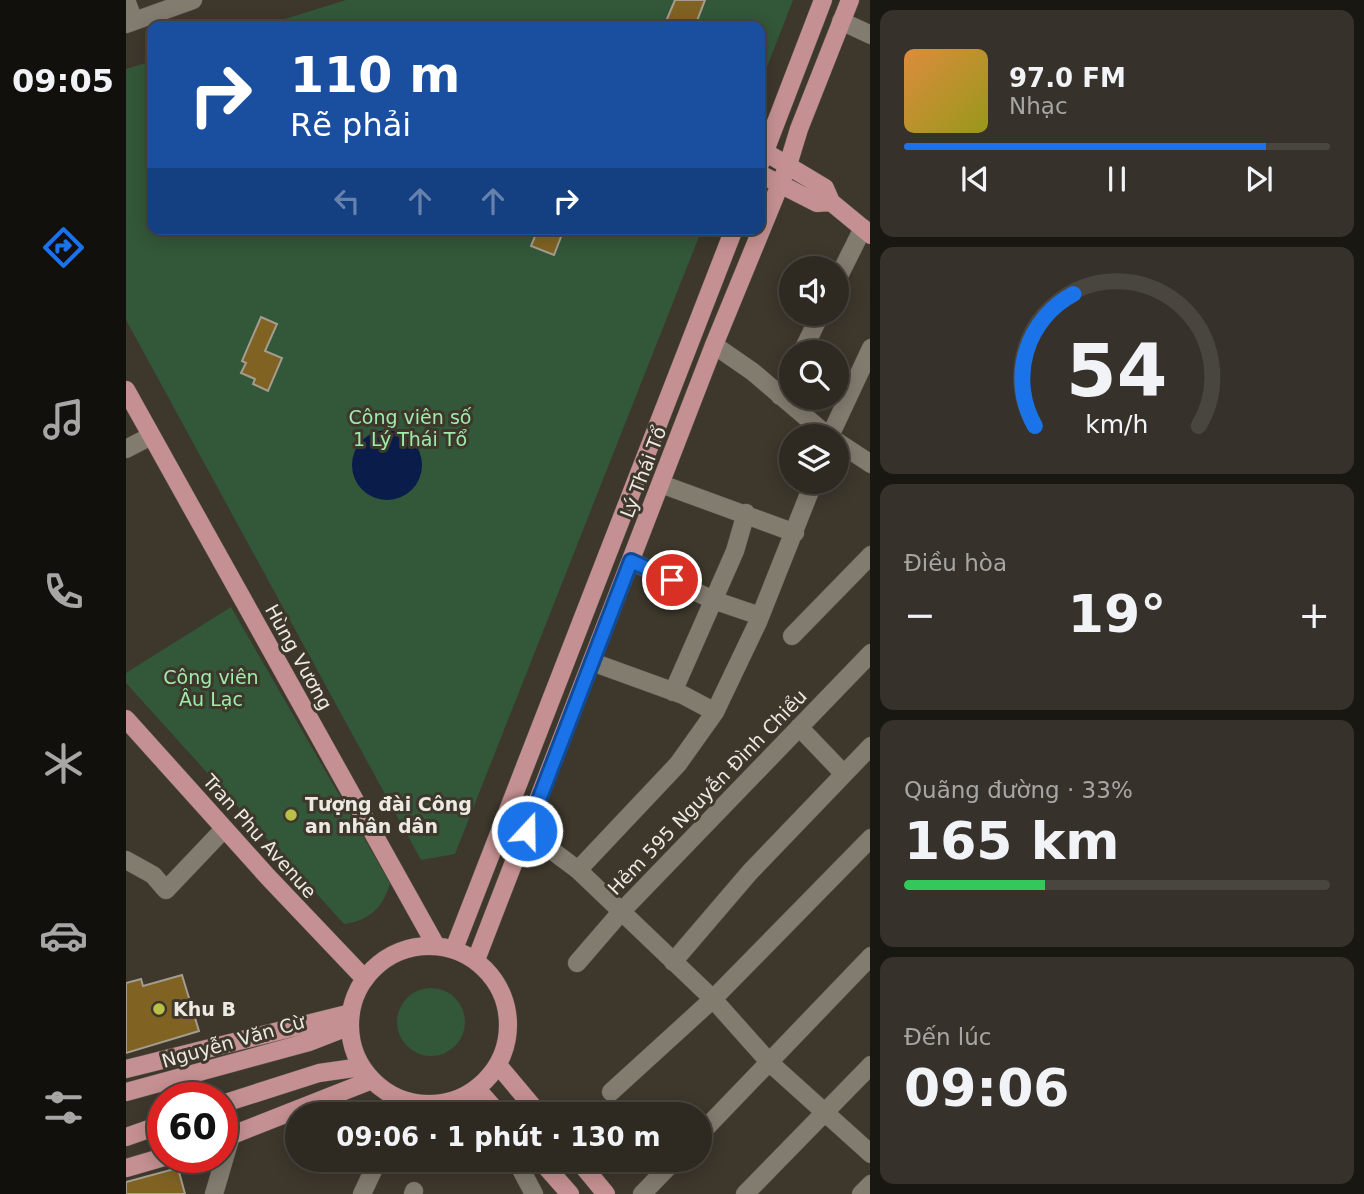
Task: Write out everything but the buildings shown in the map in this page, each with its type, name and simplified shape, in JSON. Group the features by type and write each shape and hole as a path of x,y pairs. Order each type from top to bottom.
{"main road":[{"path":"765,150 823,0"},
{"name":"Lý Thái Tổ","path":"765,221 850,0"},
{"path":"765,159 788,165 825,188 831,202 867,231"},
{"path":"765,176 817,202 831,202"},
{"name":"Lý Thái Tổ","path":"454,949 505,824 732,235"},
{"name":"Lý Thái Tổ","path":"476,960 759,235"},
{"name":"Hùng Vương","path":"126,390 435,944"},
{"name":"Tran Phu Avenue","path":"126,719 365,979"},
{"path":"397,1102 367,1074 354,1050 351,1019 354,1001 374,967 400,951 435,944 454,949 476,960 498,985 505,1000 508,1034 498,1065 477,1089 447,1102"},
{"name":"Nguyễn Văn Cừ","path":"126,1069 351,1019"},
{"name":"Nguyễn Văn Cừ","path":"126,1093 309,1042 351,1019"},
{"path":"498,1065 529,1102"},
{"path":"238,1100 320,1073 367,1074"},
{"path":"238,1133 367,1074"},
{"path":"477,1089 488,1102"},
{"path":"126,1137 147,1130"},
{"path":"126,1168 147,1162"},
{"path":"551,1172 570,1194"},
{"path":"588,1172 607,1194"}],"street":[{"path":"126,0 130,23 193,0"},
{"path":"841,21 870,35"},
{"path":"849,261 867,231"},
{"path":"714,345 753,372 779,395"},
{"path":"835,424 870,348"},
{"path":"680,368 702,377"},
{"path":"797,410 814,424"},
{"path":"126,449 151,436"},
{"path":"849,449 870,462"},
{"path":"661,484 795,533"},
{"path":"578,870 678,764 715,712 760,616 809,494"},
{"path":"673,692 735,551 746,513"},
{"path":"792,636 870,555"},
{"path":"631,561 713,600 760,616"},
{"name":"Hẻm 595 Nguyễn Ðình Chiểu","path":"577,963 621,912 870,653"},
{"path":"592,662 673,692 715,712"},
{"path":"799,727 844,774"},
{"path":"673,962 750,873 870,746"},
{"path":"505,824 527,831 578,870 713,999 770,1063 826,1111 870,1154"},
{"path":"126,860 153,875 166,890 224,828"},
{"path":"611,1092 713,999 870,838"},
{"path":"712,1122 870,956"},
{"path":"745,1194 870,1065"},
{"path":"477,1089 484,1102"},
{"path":"362,1194 372,1172"},
{"path":"522,1172 534,1194"},
{"path":"642,1194 663,1172"},
{"path":"214,1194 219,1173"},
{"path":"861,1194 870,1184"}],"green space":[{"path":"346,0 793,0 765,72 765,21 278,21"},
{"name":"Công viên số 1 Lý Thái Tổ","path":"147,63 147,235 700,235 455,854 421,860 126,320 126,69"},
{"name":"Công viên Âu Lạc","path":"231,607 390,883 379,906 361,920 344,924 126,683 126,673"},
{"path":"438,988 459,1003 465,1015 463,1035 455,1046 438,1056 424,1056 407,1046 399,1035 397,1015 407,998 418,990"}],"water":[{"path":"387,430 412,440 422,465 412,490 387,500 362,490 352,465 362,440"}],"place":[{"name":"Tượng đài Công an nhân dân","path":"291,815"},
{"name":"Khu B","path":"159,1009"}],"route":[{"path":"527,831 631,561 672,580"}]}
